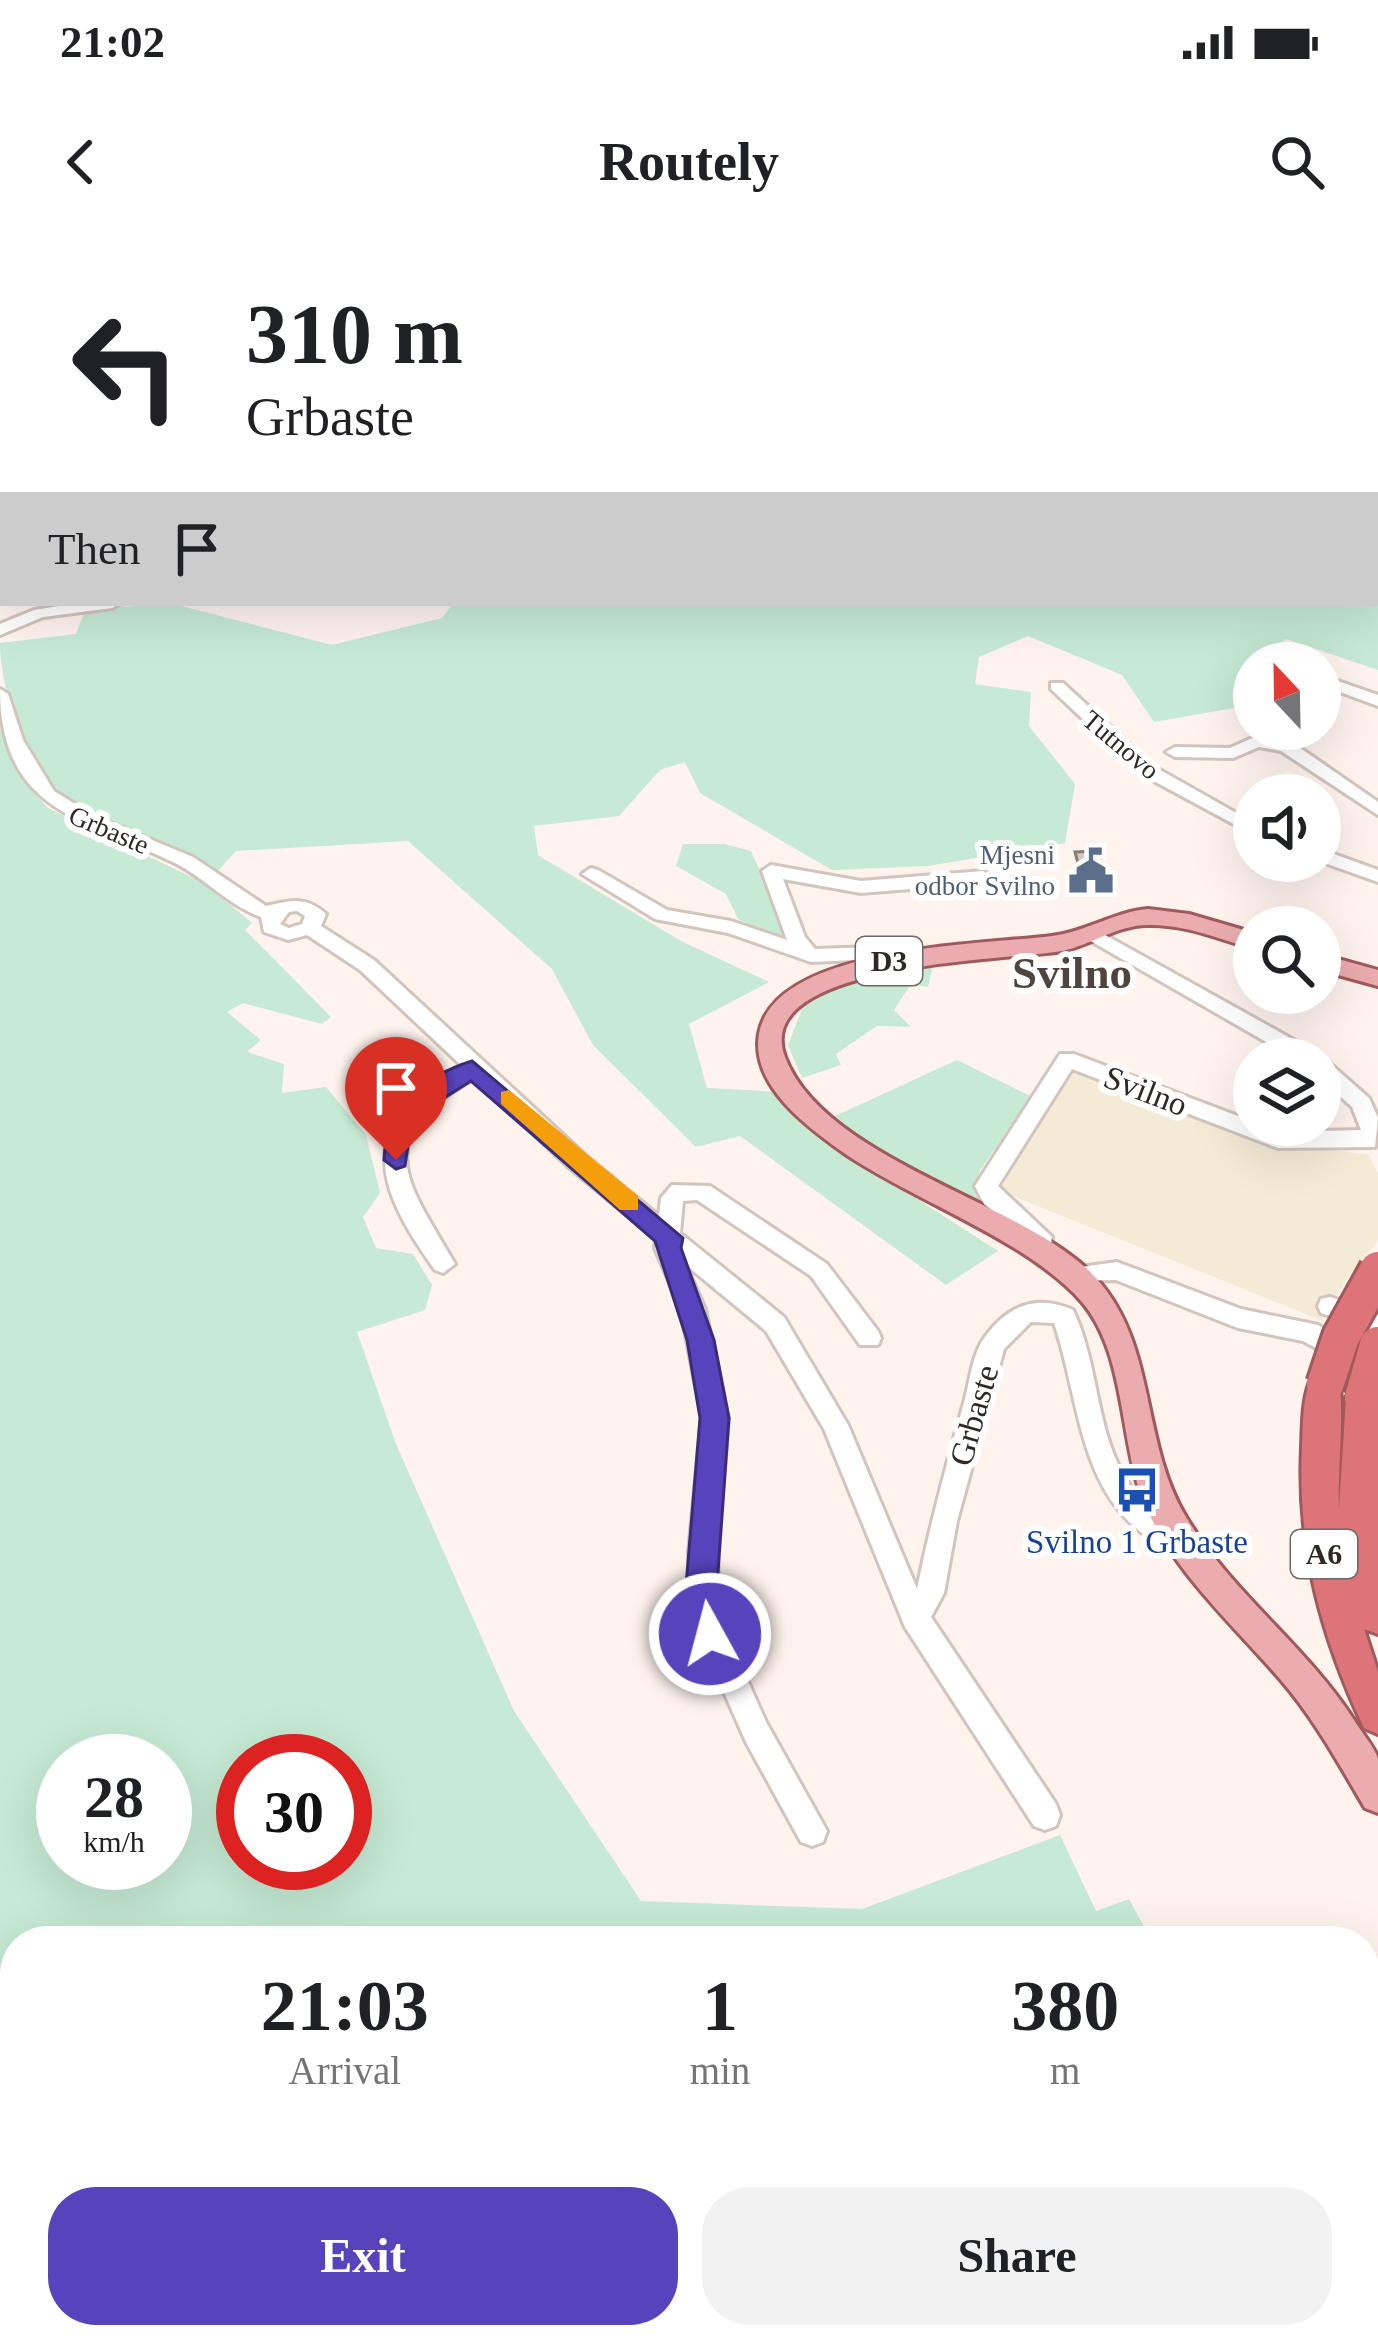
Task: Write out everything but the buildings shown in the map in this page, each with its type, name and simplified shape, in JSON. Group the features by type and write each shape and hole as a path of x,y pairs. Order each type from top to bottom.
{"highway":[{"name":"A6","path":"1378,1270 1341,1337 1325,1385 1316,1503 1327,1576 1378,1715"},
{"name":"A6","path":"1378,1345 1353,1458 1355,1514 1378,1616"}],"main road":[{"name":"Svilno","path":"1233,936 1160,917 1128,918 1047,945 859,968 804,994 772,1028 770,1056 784,1080 842,1138 883,1167 1041,1252 1075,1275 1099,1301 1116,1332 1160,1502 1184,1544 1328,1710 1378,1795"},
{"path":"1341,968 1378,978"}],"street":[{"path":"0,630 40,613 90,606"},
{"name":"Tutnovo","path":"1057,686 1148,770 1233,818"},
{"path":"1341,687 1378,701"},
{"name":"Grbaste","path":"0,694 16,744 53,806 184,860 251,908 272,914 269,923 281,933 310,928 367,965 472,1069 775,1324 835,1425 915,1618 1045,1815"},
{"name":"Tutnovo","path":"1175,752 1233,753 1251,742 1268,742 1300,754 1372,801"},
{"path":"808,954 796,938 765,862 861,886 983,877"},
{"path":"1341,862 1378,875"},
{"name":"Svilno","path":"591,874 662,915 731,928 808,954 902,952 915,958"},
{"path":"1089,932 1275,1038"},
{"name":"Svilno","path":"1041,1252 1040,1237 992,1198 986,1186 1067,1059 1233,1123"},
{"path":"443,1264 407,1206 394,1143 405,1117 421,1098 472,1069"},
{"name":"Svilno","path":"1341,1085 1361,1103 1372,1130 1367,1141 1341,1141"},
{"path":"812,1832 756,1732 705,1617 703,1552 715,1418 700,1340 667,1248 672,1198 680,1191 702,1192 819,1270 869,1338"},
{"path":"1075,1275 1117,1271 1238,1318 1309,1332 1370,1385"},
{"path":"1330,1306 1378,1322"},
{"name":"Grbaste","path":"915,1618 930,1593 993,1344 1024,1313 1049,1310 1064,1318 1090,1432 1102,1460 1141,1518 1158,1533 1184,1544"}],"shaded area":[{"path":"1067,1070 1233,1129 1233,1146 1304,1146 1369,1155 1378,1174 1378,1241 1350,1274 1323,1321 998,1190 999,1178"}],"green space":[{"path":"116,606 182,606 332,645 442,618 451,606 1378,606 1378,670 1341,658 1341,642 1233,642 1233,708 1154,722 1122,675 1028,636 979,657 975,684 1031,692 1029,726 1075,784 1065,843 928,866 832,870 700,793 685,762 660,770 619,816 534,826 538,855 681,941 769,982 689,1024 707,1088 782,1092 832,1144 998,1251 946,1285 740,1136 696,1147 593,1045 552,969 408,841 236,851 215,874 118,833 63,803 27,753 5,683 0,643 76,634 84,613"},
{"path":"0,729 30,788 48,808 206,884 252,923 245,930 331,1017 322,1024 243,1003 227,1012 261,1040 247,1052 284,1064 282,1093 326,1087 366,1135 380,1193 363,1217 376,1248 413,1254 432,1285 425,1310 357,1332 396,1444 514,1711 641,1901 862,1909 1060,1835 1096,1911 1129,1899 1144,1926 0,1926"},
{"path":"683,844 724,844 751,851 784,925 780,940 738,919 726,894 676,866"},
{"path":"912,966 933,966 928,987 911,984 894,1010 911,1027 877,1026 836,1054 841,1065 802,1078 788,1045 803,1007 849,981"},
{"path":"957,1060 1032,1097 980,1170 976,1187 984,1203 869,1145 835,1116"}],"slow traffic":[{"path":"509,1098 629,1203"}],"place":[{"name":"Mjesni odbor Svilno","path":"1091,871"},
{"name":"Svilno 1 Grbaste","path":"1137,1490"}],"district":[{"name":"Svilno","path":"1072,972"}],"route":[{"path":"396,1160 397,1131 416,1103 472,1069 669,1238 667,1248 693,1309 715,1418 702,1586 710,1634"}]}
